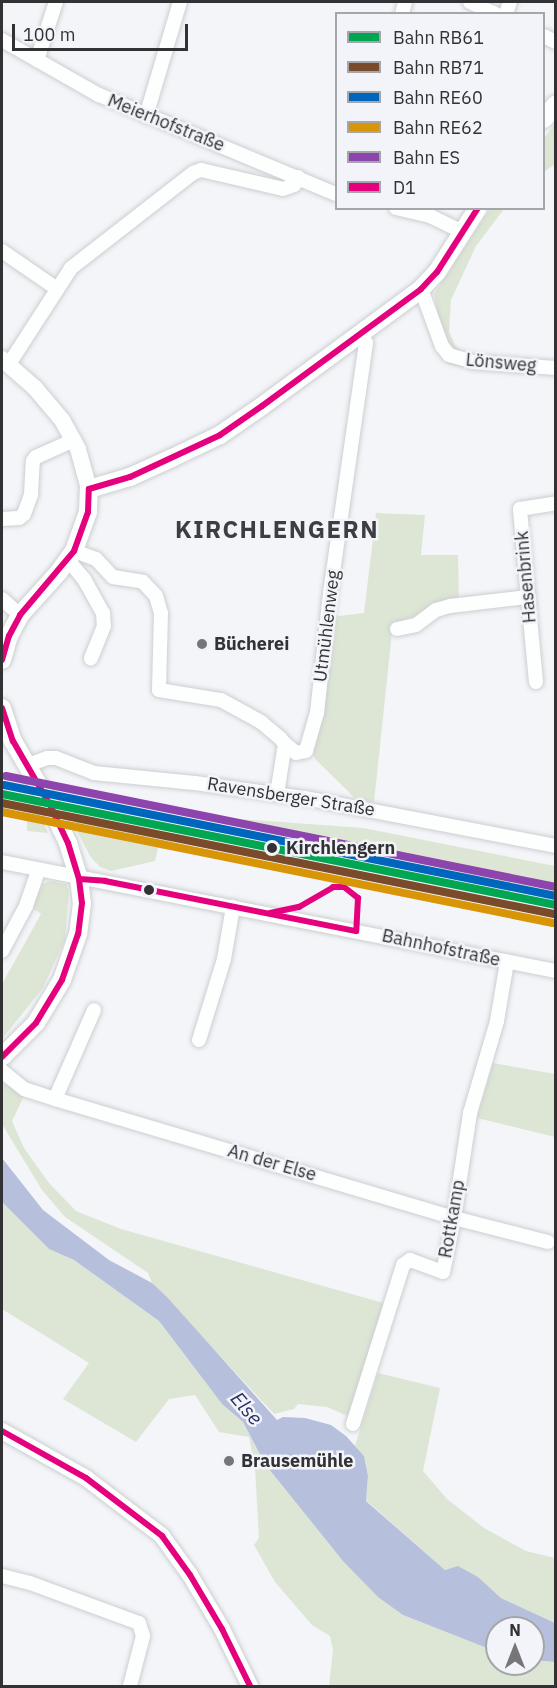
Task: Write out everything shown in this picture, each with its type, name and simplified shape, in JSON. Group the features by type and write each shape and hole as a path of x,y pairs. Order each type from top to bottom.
{"main road":[{"path":"545,117 555,105"},
{"path":"2,660 9,636 20,615 71,555 88,512 89,489 130,477 220,435 421,289 437,272 477,210"},
{"path":"2,708 9,732 64,832 79,879 82,912 62,980 36,1023 2,1057"}],"street":[{"path":"37,60 56,2"},
{"path":"146,116 180,2"},
{"path":"470,2 492,12"},
{"name":"Meierhofstraße","path":"2,40 99,95 335,194"},
{"path":"89,489 84,464 74,440 47,402 5,361 71,268 193,173 201,170 283,189 294,185 297,177"},
{"path":"404,210 449,223 463,232"},
{"path":"2,251 57,289"},
{"name":"Lönsweg","path":"421,289 442,346 449,355 473,362 555,368"},
{"name":"Utmühlenweg","path":"285,744 296,753 306,751 316,713 330,593 366,343 359,333"},
{"path":"2,519 19,518 24,514 31,495 33,461 36,457 74,440"},
{"name":"Hasenbrink","path":"536,682 520,509 555,503"},
{"path":"71,555 96,559 113,577 143,582 156,596 161,614 159,690 221,700 261,722 285,744 277,794"},
{"path":"71,555 102,613 104,626 91,658"},
{"path":"397,629 416,625 436,610 450,606 528,597"},
{"path":"2,599 20,615"},
{"name":"Ravensberger Straße","path":"28,765 56,758 94,773 195,783 366,808 555,846"},
{"name":"Bahnhofstraße","path":"2,862 38,871 79,879 105,881 555,971"},
{"path":"2,951 26,906 38,871"},
{"path":"199,1040 224,959 233,907"},
{"name":"Rottkamp","path":"353,1424 403,1264 410,1260 443,1272 454,1218 470,1113 497,1021 507,962"},
{"path":"55,1099 94,1010"},
{"name":"An der Else","path":"2,1071 24,1089 55,1099 454,1218 548,1242"},
{"path":"2,1431 86,1478 162,1536 190,1575 250,1686"},
{"path":"2,1576 41,1587 139,1623 143,1636 130,1686"}],"green space":[{"path":"555,124 555,164 545,171 545,137"},
{"path":"489,210 503,210 476,246 451,300 449,332 455,345 461,351 475,355 555,361 555,373 466,368 448,364 439,353 434,341 439,319 434,294"},
{"path":"376,513 425,515 421,555 458,555 459,599 437,602 413,617 393,623 374,802 356,799 315,759 312,750 331,617 364,613"},
{"path":"2,800 37,807 48,833 27,831 27,819 19,818 18,813 2,812"},
{"path":"227,818 363,828 555,866 555,891 439,871 440,865 221,821"},
{"path":"76,820 173,839 170,850 158,848 155,861 111,871 100,867 90,856 74,825"},
{"path":"49,881 66,884 69,891 65,939 43,988 2,1039 2,984 41,914 31,907 43,884"},
{"path":"493,1063 555,1074 555,1137 477,1118"},
{"path":"2,1082 24,1096 12,1121 24,1148 49,1183 76,1211 121,1229 387,1304 352,1418 327,1407 298,1404 294,1409 274,1414 152,1283 148,1273 65,1217 42,1190 2,1124"},
{"path":"2,1202 49,1249 74,1260 159,1321 222,1404 243,1422 265,1464 403,1615 485,1647 485,1676 545,1676 545,1661 555,1662 555,1686 329,1686 333,1650 330,1636 312,1625 275,1582 254,1545 259,1538 255,1468 249,1437 219,1432 195,1395 169,1399 136,1442 63,1399 89,1363 2,1309"},
{"path":"378,1373 440,1388 423,1471 447,1499 484,1528 526,1551 555,1558 555,1623 545,1618 545,1616 540,1616 501,1598 478,1577 458,1567 445,1570 366,1500 368,1476 364,1456 355,1446"}],"water":[{"name":"Else","path":"2,1158 43,1210 109,1260 152,1283 167,1297 277,1420 283,1417 305,1418 331,1425 346,1436 364,1456 368,1476 366,1501 445,1570 458,1566 478,1577 501,1598 540,1616 485,1616 485,1647 403,1615 378,1597 343,1561 265,1464 243,1422 222,1404 159,1321 74,1260 49,1249 2,1202"},
{"path":"545,1618 555,1623 555,1662 545,1661"}],"rail line":[{"name":"ES","path":"6,776 556,887"},
{"name":"RE60","path":"4,785 556,896"},
{"name":"RB61","path":"2,794 556,905"},
{"name":"RB71","path":"2,803 554,914"},
{"name":"RE62","path":"2,812 553,923"}],"transit line":[{"name":"D1","path":"89,489 130,477 220,435 262,406 421,289 437,272 477,210"},
{"name":"D1","path":"2,660 9,636 20,615 74,551 88,512 89,489"},
{"name":"D1","path":"2,708 13,741 50,805 68,843 79,879 82,903 78,934 62,980 36,1023 2,1057"},
{"name":"D1","path":"79,879 105,881 356,931"},
{"name":"D1","path":"270,913 299,907 333,887 344,887 358,898 356,931"},
{"name":"D1","path":"2,1431 86,1478 162,1536 190,1575 222,1629 250,1686"}],"place":[{"name":"Bücherei","path":"202,644"},
{"name":"Kirchlengern","path":"272,848"},
{"name":"Brausemühle","path":"229,1461"}],"district":[{"name":"KIRCHLENGERN","path":"277,530"}]}
